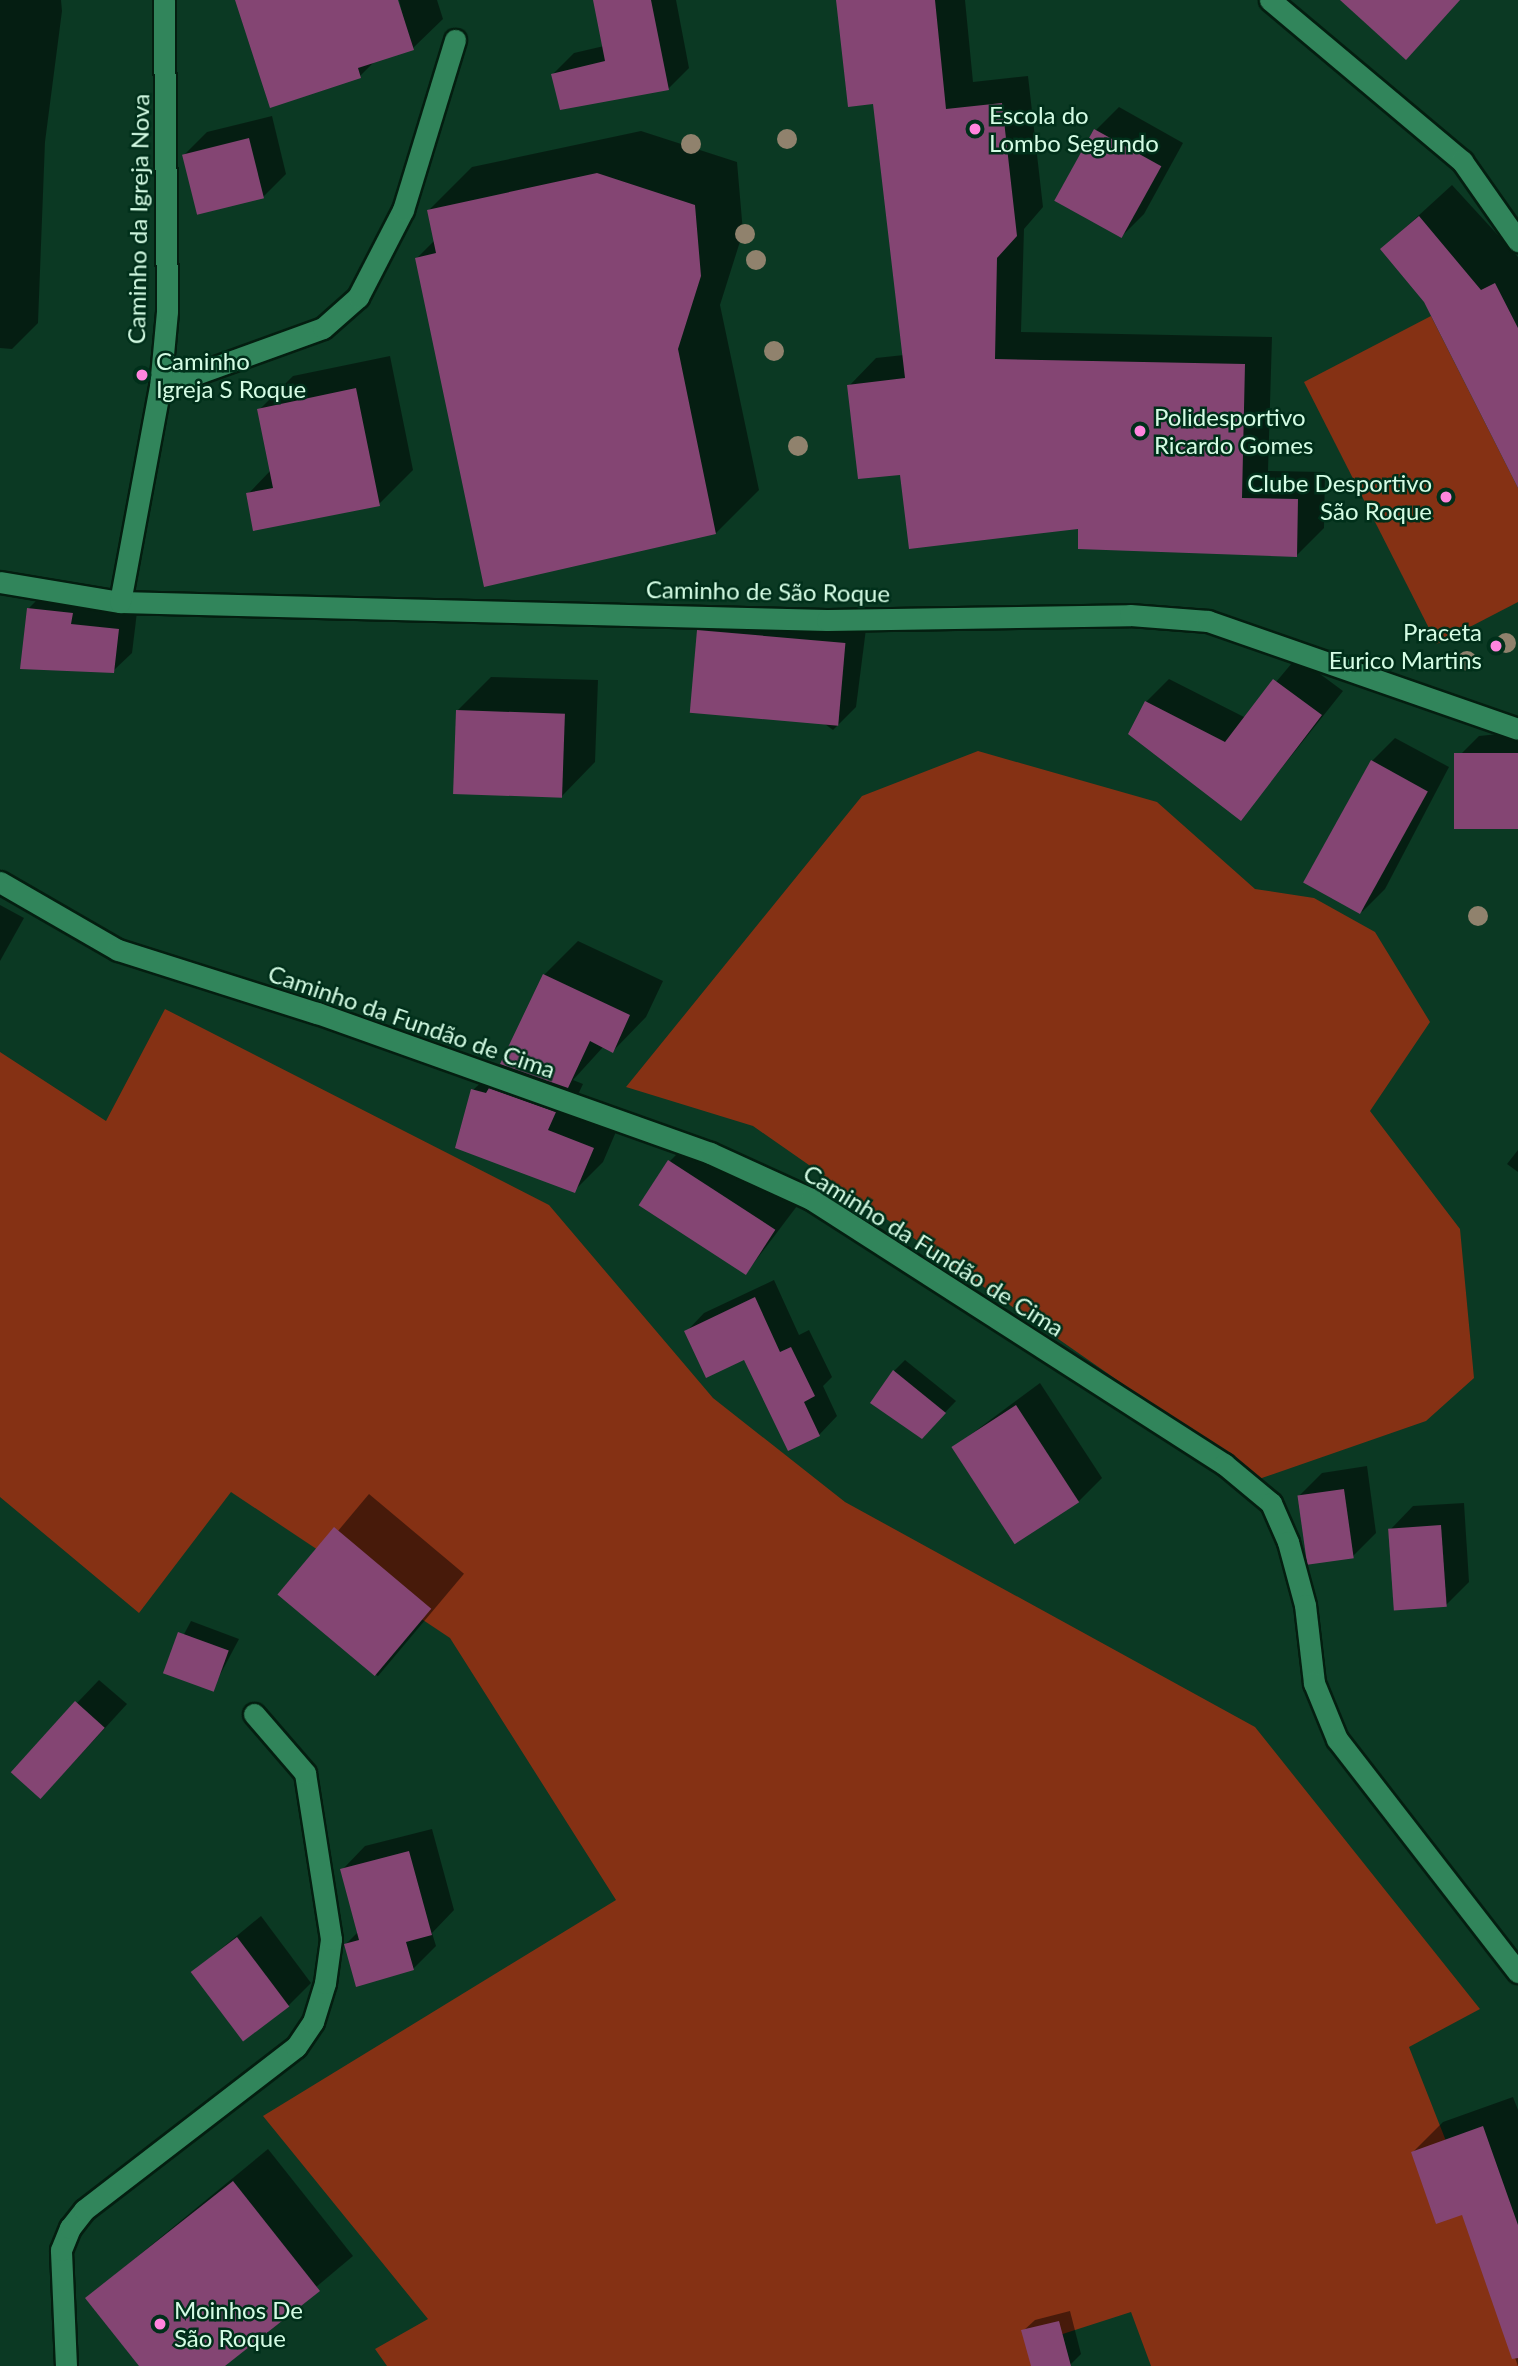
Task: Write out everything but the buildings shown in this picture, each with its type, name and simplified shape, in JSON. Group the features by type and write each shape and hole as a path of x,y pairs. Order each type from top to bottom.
{"street":[{"name":"Caminho da Igreja Nova","path":"120,602 160,387 167,312 164,0"},
{"path":"1270,0 1462,161 1518,241"},
{"path":"160,387 323,328 359,297 403,210 455,40"},
{"name":"Caminho de São Roque","path":"0,582 120,602 827,620 1130,615 1208,621 1518,729"},
{"name":"Caminho da Fundão de Cima","path":"0,882 118,950 317,1013 710,1153 811,1199 1224,1464 1271,1503 1288,1542 1305,1605 1314,1683 1337,1739 1518,1972"},
{"path":"65,2366 61,2250 70,2228 84,2210 296,2048 313,2022 325,1983 331,1939 305,1773 254,1714"}],"shaded area":[{"path":"1431,316 1518,488 1518,602 1437,644 1304,382"},
{"path":"978,751 1157,802 1255,889 1314,898 1375,932 1430,1022 1370,1111 1460,1229 1474,1378 1426,1421 1259,1479 753,1126 626,1087 862,796"},
{"path":"165,1009 549,1205 713,1398 845,1502 1255,1727 1480,2009 1409,2047 1518,2324 1518,2366 1151,2366 1131,2312 1044,2340 1052,2366 387,2366 375,2349 428,2319 263,2116 616,1900 450,1638 231,1492 139,1613 0,1497 0,1052 106,1121"}],"place":[{"name":"Escola do Lombo Segundo","path":"975,129"},
{"name":"Caminho Igreja S Roque","path":"142,375"},
{"name":"Polidesportivo Ricardo Gomes","path":"1140,431"},
{"name":"Clube Desportivo São Roque","path":"1446,497"},
{"name":"Praceta Eurico Martins","path":"1496,646"},
{"name":"Moinhos De São Roque","path":"160,2324"}]}
